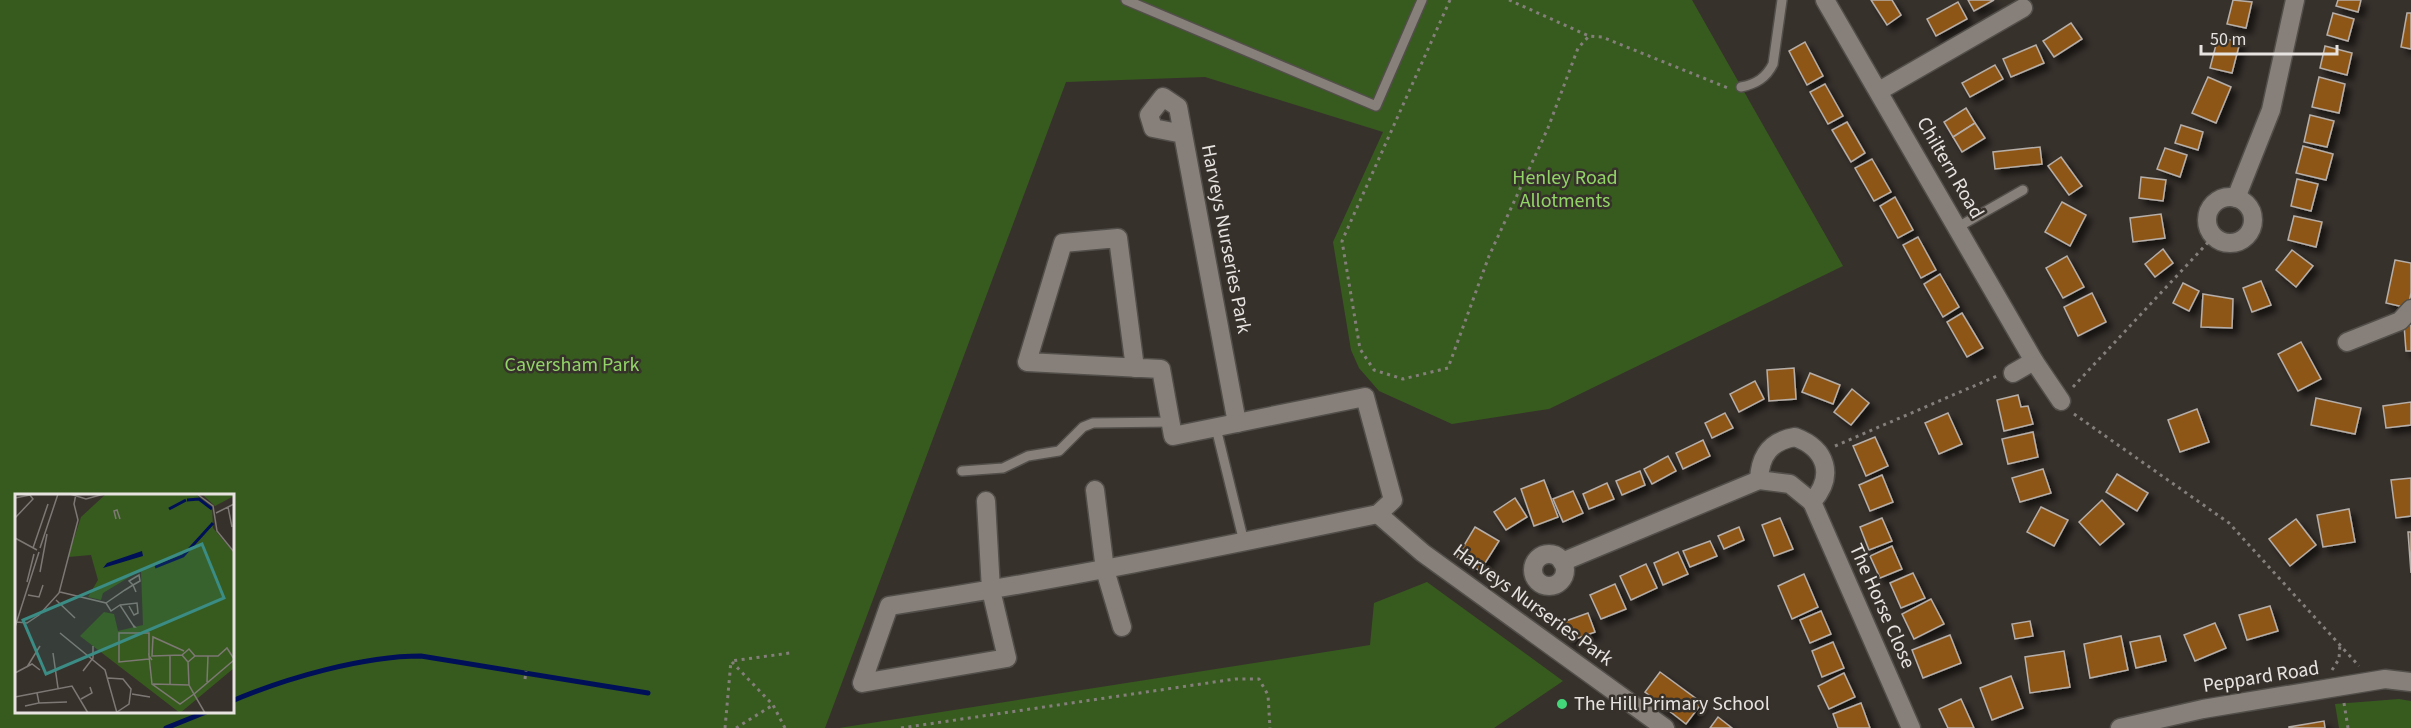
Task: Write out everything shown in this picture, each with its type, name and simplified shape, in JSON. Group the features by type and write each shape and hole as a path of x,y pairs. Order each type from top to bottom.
{"street":[{"name":"Chiltern Road","path":"1825,0 1880,91 2034,361 2061,401"},
{"path":"2236,198 2271,110 2295,0"},
{"path":"1880,91 2023,8"},
{"name":"Harveys Nurseries Park","path":"1183,134 1237,423"},
{"path":"2221,198 2236,198 2243,201 2252,213 2251,227 2242,239 2235,242 2221,241 2214,237 2207,224 2210,208 2221,198"},
{"path":"986,501 992,590 1007,658 862,683 889,606 992,590 1105,570 1378,514 1393,500 1365,397 1173,436 1161,369 1135,368 1027,362 1063,243 1118,238 1135,368"},
{"path":"2347,342 2400,321 2411,309"},
{"path":"2013,373 2034,361"},
{"path":"1759,480 1763,457 1780,440 1795,437 1809,442 1820,453 1825,464 1825,477 1821,491 1812,502"},
{"name":"The Horse Close","path":"1562,562 1759,480 1791,484 1812,502 1911,728"},
{"path":"1095,490 1105,570 1122,627"},
{"name":"Harveys Nurseries Park","path":"1378,514 1423,553 1665,728"},
{"name":"Peppard Road","path":"2120,728 2203,709 2372,681 2385,679 2411,682"}],"lane":[{"path":"1126,0 1376,106 1422,0"},
{"path":"1741,87 1754,84 1768,73 1773,64 1782,0"},
{"path":"1958,227 2023,190"},
{"path":"962,471 1003,468 1028,456 1059,451 1083,427 1093,423 1170,422"},
{"path":"1216,428 1244,542"}],"path":[{"path":"1450,0 1342,241 1360,349 1374,370 1403,379 1448,368 1489,256 1548,128 1578,48 1590,36"},
{"path":"1509,0 1590,36 1602,37 1720,86 1741,87"},
{"path":"2214,237 2061,401 2077,417 2229,523 2372,681"},
{"path":"1820,453 1994,377 2013,373"},
{"path":"731,661 790,653"},
{"path":"731,661 773,705 784,728"},
{"path":"725,728 731,661"},
{"path":"525,679 526,670"},
{"path":"901,728 1259,679 1268,695 1270,728"},
{"path":"2341,687 2348,728"},
{"path":"736,728 773,705"}],"green space":[{"name":"Caversham Park","path":"0,0 1692,0 1843,266 1549,409 1452,424 1379,391 1359,368 1351,350 1333,242 1383,132 1205,77 1066,82 825,728 0,728"},
{"path":"1427,582 1563,681 1494,728 839,728 1370,645 1374,603"},
{"path":"2399,699 2411,701 2411,728 2339,728 2335,704"}],"building":[{"path":"1871,0 1892,0 1901,15 1887,25"},
{"path":"1968,0 1994,0 1974,11"},
{"path":"2233,0 2252,2 2246,28 2227,24"},
{"path":"2338,0 2361,0 2358,12 2336,6"},
{"path":"1958,2 1967,19 1936,36 1927,19"},
{"path":"2333,13 2354,19 2348,41 2327,35"},
{"path":"2407,13 2411,13 2411,49 2401,47"},
{"path":"2071,23 2082,39 2054,57 2043,41"},
{"path":"2218,37 2240,42 2232,73 2210,68"},
{"path":"1805,42 1823,76 1807,85 1789,51"},
{"path":"2036,45 2044,63 2011,77 2003,59"},
{"path":"2325,46 2352,53 2347,75 2320,68"},
{"path":"1995,65 2003,79 1970,97 1962,83"},
{"path":"2208,77 2231,87 2216,123 2192,113"},
{"path":"2319,77 2345,84 2339,113 2312,107"},
{"path":"1825,84 1843,116 1828,124 1810,92"},
{"path":"1966,108 1975,123 1953,137 1944,122"},
{"path":"2310,115 2334,121 2327,147 2304,142"},
{"path":"1847,122 1865,153 1851,162 1832,130"},
{"path":"1975,123 1985,138 1962,152 1953,137"},
{"path":"2181,125 2203,132 2198,150 2175,143"},
{"path":"2303,146 2333,154 2326,180 2296,173"},
{"path":"2040,147 2042,164 1995,169 1993,152"},
{"path":"2165,148 2187,155 2180,177 2157,169"},
{"path":"2061,157 2082,186 2069,195 2048,166"},
{"path":"1872,159 1891,192 1874,201 1855,168"},
{"path":"2141,177 2166,180 2163,201 2139,198"},
{"path":"2297,179 2318,184 2311,211 2291,206"},
{"path":"1895,197 1913,230 1898,238 1880,206"},
{"path":"2062,202 2086,215 2070,246 2045,232"},
{"path":"2161,214 2165,238 2133,242 2130,218"},
{"path":"2294,216 2322,222 2316,247 2288,240"},
{"path":"1918,237 1936,270 1921,278 1903,245"},
{"path":"2163,249 2173,263 2155,277 2145,264"},
{"path":"2292,250 2313,266 2296,287 2276,270"},
{"path":"2067,256 2084,287 2063,298 2046,268"},
{"path":"2395,260 2411,263 2411,293 2408,308 2386,303"},
{"path":"1940,274 1959,307 1943,317 1924,284"},
{"path":"2261,281 2271,305 2252,312 2243,288"},
{"path":"2183,283 2199,291 2189,311 2173,303"},
{"path":"2092,293 2106,322 2078,336 2064,307"},
{"path":"2203,294 2233,299 2232,328 2201,327"},
{"path":"1962,313 1983,348 1967,357 1947,322"},
{"path":"2404,325 2411,325 2411,351 2406,351"},
{"path":"2301,342 2321,379 2298,391 2278,354"},
{"path":"1794,368 1796,399 1769,401 1767,370"},
{"path":"1810,373 1840,385 1833,404 1802,392"},
{"path":"1755,381 1764,399 1739,412 1730,394"},
{"path":"1852,389 1869,403 1851,425 1834,412"},
{"path":"2018,395 2021,407 2028,406 2033,424 2004,431 1997,400"},
{"path":"2316,398 2361,408 2355,434 2311,425"},
{"path":"2411,402 2411,425 2386,428 2383,406"},
{"path":"2197,409 2209,442 2180,452 2168,420"},
{"path":"1725,413 1733,428 1712,438 1705,423"},
{"path":"1948,413 1962,444 1939,454 1925,423"},
{"path":"2033,432 2038,457 2008,464 2002,439"},
{"path":"1875,437 1888,466 1866,476 1853,446"},
{"path":"1703,440 1710,456 1683,469 1676,453"},
{"path":"1668,456 1676,471 1652,484 1644,469"},
{"path":"2043,469 2051,493 2020,502 2012,478"},
{"path":"1640,471 1645,485 1622,495 1616,481"},
{"path":"2117,474 2148,493 2137,511 2106,492"},
{"path":"1882,475 1893,502 1870,511 1859,485"},
{"path":"2411,478 2411,516 2396,518 2391,480"},
{"path":"1544,480 1558,517 1534,526 1521,489"},
{"path":"1607,483 1614,499 1589,509 1583,494"},
{"path":"1573,491 1583,513 1563,522 1553,499"},
{"path":"1515,498 1527,517 1506,530 1494,512"},
{"path":"2102,500 2124,524 2100,545 2079,522"},
{"path":"2041,507 2068,520 2054,546 2027,532"},
{"path":"2349,509 2355,542 2323,547 2317,515"},
{"path":"1780,518 1793,549 1774,556 1762,525"},
{"path":"1882,518 1892,541 1869,550 1860,527"},
{"path":"2296,519 2316,545 2290,566 2269,539"},
{"path":"1475,527 1499,541 1480,571 1457,557"},
{"path":"1739,527 1744,540 1724,549 1718,536"},
{"path":"2408,532 2411,532 2411,573"},
{"path":"1710,541 1717,556 1690,567 1683,551"},
{"path":"1892,546 1902,569 1880,578 1870,556"},
{"path":"1678,552 1688,574 1663,585 1654,563"},
{"path":"1646,564 1657,588 1631,600 1620,576"},
{"path":"1913,573 1925,598 1901,608 1890,583"},
{"path":"1804,574 1818,607 1792,619 1778,586"},
{"path":"1615,584 1626,609 1601,619 1590,595"},
{"path":"1931,599 1944,624 1914,639 1902,614"},
{"path":"2270,606 2278,631 2247,640 2239,615"},
{"path":"1821,611 1831,634 1810,643 1800,620"},
{"path":"1588,613 1595,632 1570,641 1563,622"},
{"path":"2030,621 2033,636 2015,639 2012,624"},
{"path":"2215,623 2226,648 2195,661 2184,635"},
{"path":"1950,635 1961,663 1923,678 1912,650"},
{"path":"2121,636 2128,670 2090,678 2084,644"},
{"path":"2160,636 2166,661 2136,668 2130,642"},
{"path":"1833,642 1844,668 1822,677 1812,651"},
{"path":"2064,651 2070,687 2030,693 2025,657"},
{"path":"1660,672 1702,703 1686,724 1645,692"},
{"path":"1844,673 1855,697 1829,709 1818,686"},
{"path":"2011,676 2023,708 1992,720 1980,688"},
{"path":"1961,699 1974,728 1948,728 1939,709"},
{"path":"1861,703 1870,728 1838,728 1833,714"},
{"path":"1718,717 1732,728 1710,728"},
{"path":"2324,721 2325,728 2289,728 2289,727"}],"waterway":[{"path":"234,700 276,684 350,664 421,656 648,693"},
{"path":"166,728 204,713"}],"place":[{"name":"The Hill Primary School","path":"1562,704"}],"park label":[{"name":"Henley Road Allotments","path":"1565,190"}]}
